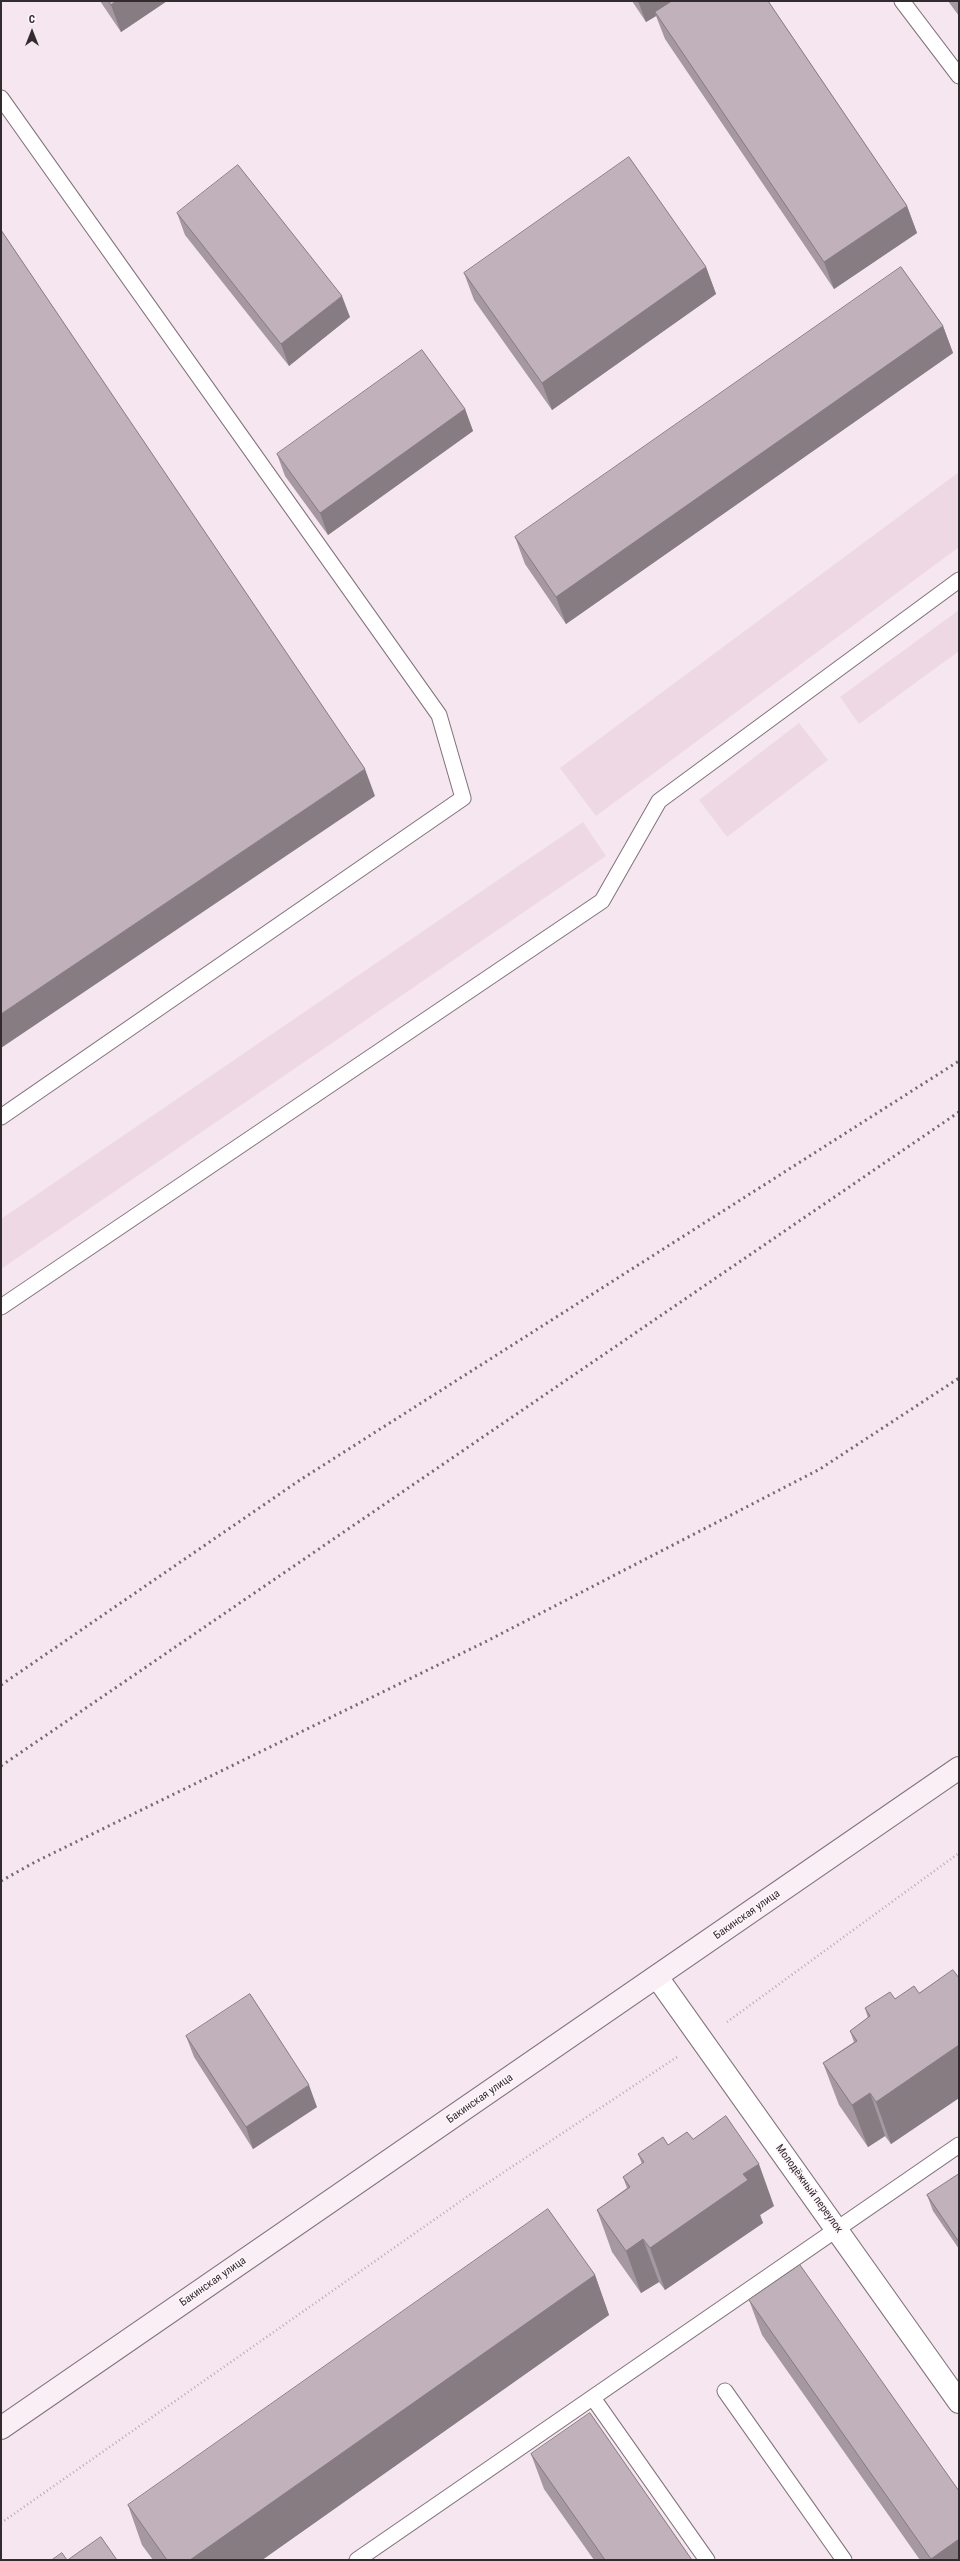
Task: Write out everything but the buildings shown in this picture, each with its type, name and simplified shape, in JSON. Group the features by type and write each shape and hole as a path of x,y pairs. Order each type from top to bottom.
{"main road":[{"name":"Бакинская улица","path":"1,2428 959,1768"}],"street":[{"name":"Молодёжный переулок","path":"657,1977 838,2229 959,2402"}],"lane":[{"path":"902,1 959,76"},
{"path":"1,98 439,715 464,798 1,1117"},
{"path":"1,1307 602,901 659,801 959,580"},
{"path":"357,2560 959,2145"},
{"path":"726,2391 844,2560"},
{"path":"593,2398 707,2560"}],"path":[{"path":"1,2523 468,2196 702,2040 959,1853"}],"shaded area":[{"path":"959,472 959,547 596,816 560,768"},
{"path":"959,610 959,651 859,724 840,697"},
{"path":"799,723 828,760 727,837 699,800"},
{"path":"583,822 606,856 1,1269 1,1219"}],"railway":[{"path":"1,1685 300,1480 959,1061"},
{"path":"1,1766 959,1112"},
{"path":"1,1881 35,1862 487,1641 820,1469 959,1378"}]}
